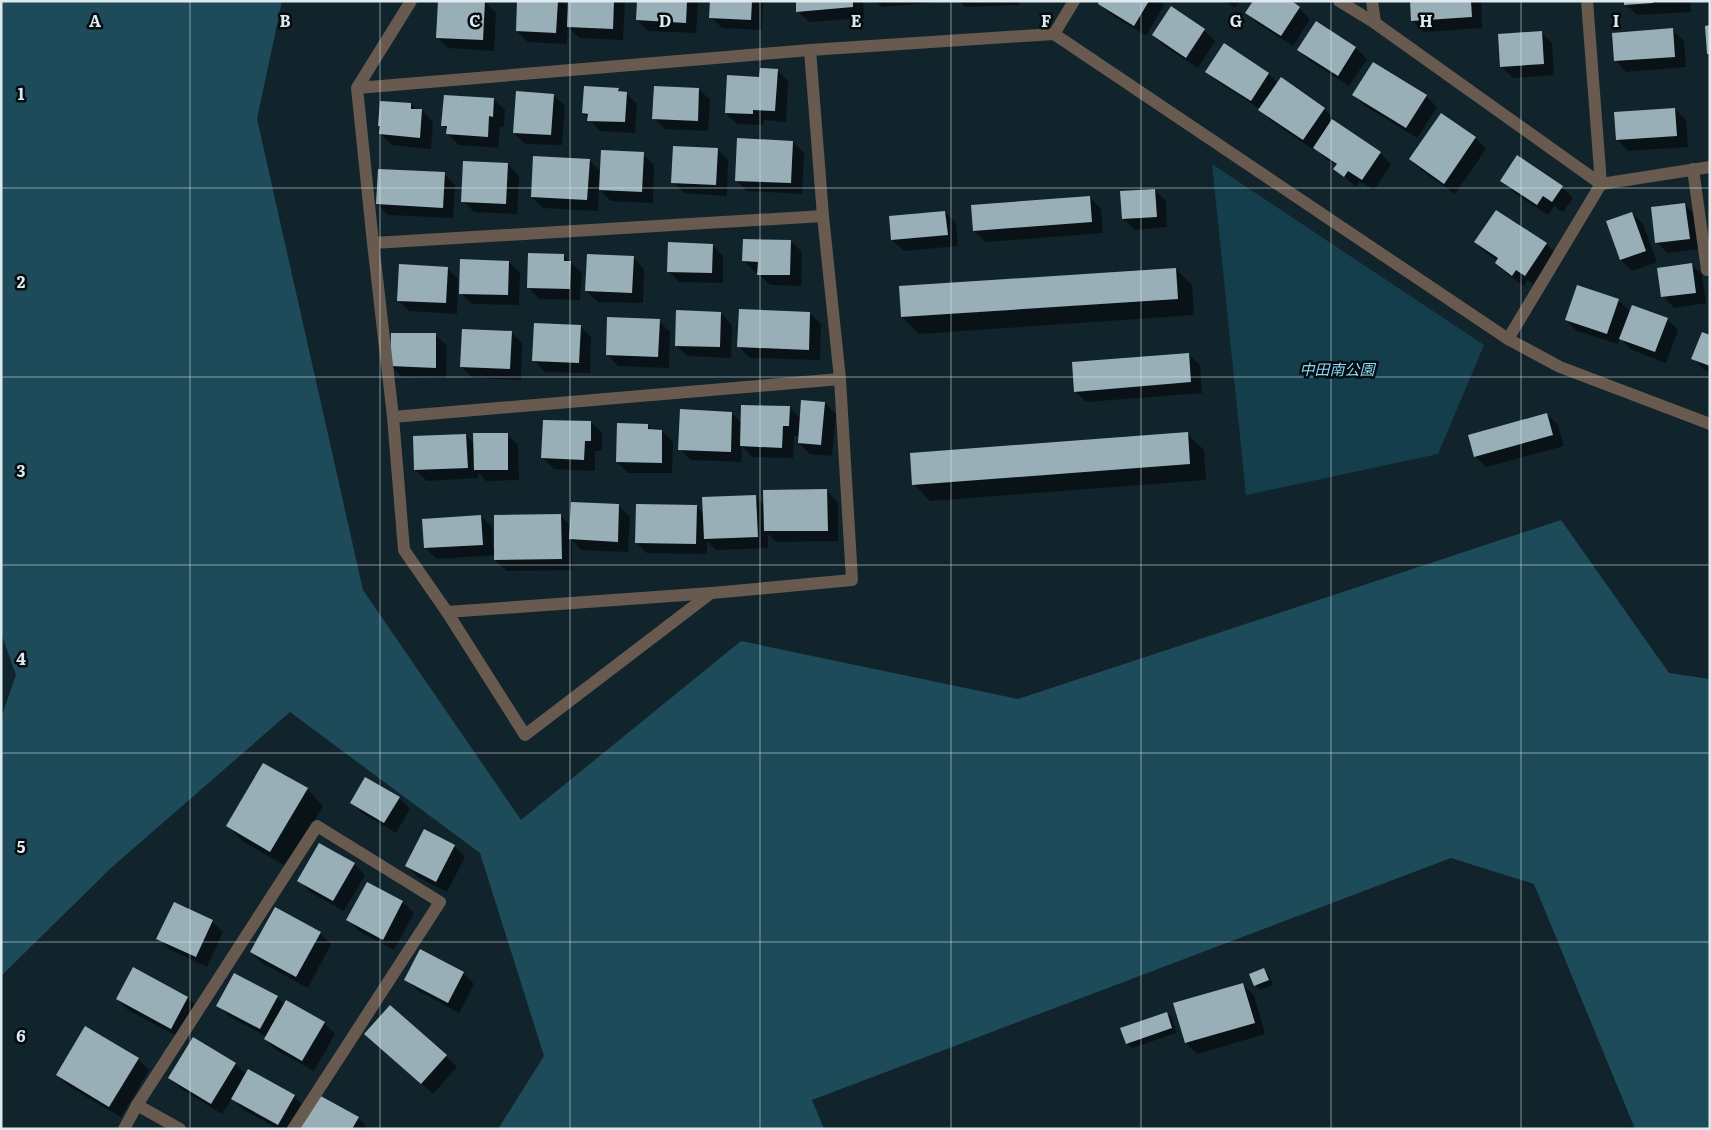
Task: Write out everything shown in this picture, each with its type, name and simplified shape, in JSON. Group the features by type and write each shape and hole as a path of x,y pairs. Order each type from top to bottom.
{"street":[{"path":"411,1 357,88 393,417 404,550 447,612 525,735 712,593"},
{"path":"1054,34 1074,1"},
{"path":"1339,1 1375,24 1601,184 1710,167"},
{"path":"1372,1 1375,24"},
{"path":"1508,339 1601,184 1587,1"},
{"path":"357,88 810,50 1054,34 1508,339 1560,368 1710,424"},
{"path":"447,612 712,593 852,580 840,380 823,216 810,50"},
{"path":"1693,169 1708,270"},
{"path":"373,243 823,216"},
{"path":"393,417 840,380"},
{"path":"124,1129 137,1105 317,826 440,902 293,1129"},
{"path":"137,1105 180,1129"}],"green space":[{"name":"中田南公園","path":"1212,164 1484,345 1438,454 1246,495"}],"shaded area":[{"path":"1,1 282,1 257,119 363,590 521,820 741,641 1018,699 1561,520 1669,673 1710,679 1710,1129 1635,1129 1534,884 1451,858 812,1100 824,1129 498,1129 544,1056 480,853 290,712 111,868 1,976 1,718 16,675 1,633"}],"building":[{"path":"438,1 485,1 483,40 436,38"},
{"path":"517,1 558,1 556,33 516,31"},
{"path":"568,1 614,1 613,29 567,27"},
{"path":"637,1 687,1 686,23 636,20"},
{"path":"710,1 752,1 751,20 709,18"},
{"path":"796,1 853,1 853,7 796,12"},
{"path":"1099,1 1149,1 1134,26 1098,4"},
{"path":"1253,1 1292,1 1300,7 1281,36 1245,13"},
{"path":"1410,1 1471,1 1472,17 1411,21"},
{"path":"1624,1 1653,1 1653,3 1624,5"},
{"path":"1171,6 1205,29 1186,58 1152,35"},
{"path":"1316,21 1356,47 1338,76 1297,50"},
{"path":"1710,25 1710,54 1707,54 1705,26"},
{"path":"1673,28 1675,57 1614,61 1612,33"},
{"path":"1542,31 1544,64 1500,67 1498,34"},
{"path":"1224,43 1269,73 1251,101 1205,72"},
{"path":"1373,62 1427,95 1406,128 1352,95"},
{"path":"760,68 778,69 775,111 753,110 753,114 725,113 727,75 759,77"},
{"path":"1281,77 1325,108 1303,140 1258,110"},
{"path":"584,86 619,88 618,91 627,92 625,122 587,121 588,114 582,113"},
{"path":"654,86 699,88 698,121 652,119"},
{"path":"516,91 554,94 551,135 513,133"},
{"path":"444,95 494,98 493,117 489,116 488,137 446,134 447,126 441,126"},
{"path":"380,101 411,103 411,109 422,109 420,138 379,134"},
{"path":"1675,108 1677,136 1616,140 1614,112"},
{"path":"1441,113 1476,137 1444,184 1409,159"},
{"path":"1332,119 1381,152 1362,180 1348,171 1344,177 1333,169 1337,164 1313,148"},
{"path":"737,138 793,141 791,183 735,181"},
{"path":"673,146 718,148 716,185 671,183"},
{"path":"601,150 644,152 642,192 599,190"},
{"path":"1517,155 1563,186 1552,202 1543,196 1537,205 1500,181"},
{"path":"533,156 590,159 587,200 531,197"},
{"path":"463,161 508,163 506,204 461,202"},
{"path":"378,169 445,172 443,208 376,204"},
{"path":"1155,189 1157,217 1122,219 1120,191"},
{"path":"1090,196 1092,222 973,231 971,205"},
{"path":"1685,203 1690,239 1655,243 1651,207"},
{"path":"1496,210 1547,243 1525,276 1516,270 1512,276 1495,263 1498,258 1474,242"},
{"path":"945,211 948,235 891,240 889,216"},
{"path":"1632,212 1646,251 1620,260 1606,221"},
{"path":"743,239 791,240 790,275 757,275 758,262 742,261"},
{"path":"668,242 713,244 712,273 667,272"},
{"path":"528,253 564,254 564,261 571,261 570,289 527,288"},
{"path":"587,254 634,256 632,293 585,291"},
{"path":"460,259 509,261 508,295 459,294"},
{"path":"1692,263 1696,293 1661,297 1657,268"},
{"path":"399,264 448,267 446,303 397,301"},
{"path":"1176,268 1178,299 901,317 899,286"},
{"path":"1577,285 1619,299 1607,334 1565,320"},
{"path":"1632,305 1668,318 1655,352 1619,339"},
{"path":"739,309 810,312 809,350 737,347"},
{"path":"676,310 721,312 720,347 675,346"},
{"path":"607,317 660,319 658,357 606,355"},
{"path":"534,323 581,325 579,363 532,361"},
{"path":"462,329 512,331 510,369 460,367"},
{"path":"1702,332 1710,335 1710,366 1691,359"},
{"path":"391,333 436,333 436,368 390,366"},
{"path":"1189,353 1191,382 1074,392 1072,362"},
{"path":"801,400 825,402 821,445 798,443"},
{"path":"741,405 790,406 789,426 783,426 782,448 740,446"},
{"path":"680,409 732,412 731,452 678,450"},
{"path":"1547,413 1553,435 1474,457 1468,435"},
{"path":"543,420 591,421 591,441 585,441 584,460 541,458"},
{"path":"617,423 648,424 648,429 662,430 662,463 616,462"},
{"path":"1188,432 1190,464 912,485 910,453"},
{"path":"473,433 508,433 508,470 474,470"},
{"path":"466,434 468,468 414,470 413,436"},
{"path":"827,489 828,531 764,531 763,490"},
{"path":"756,495 758,537 704,539 702,497"},
{"path":"571,502 619,504 618,542 569,539"},
{"path":"636,504 697,505 696,544 635,543"},
{"path":"561,514 562,559 494,560 494,515"},
{"path":"481,515 483,545 424,548 422,519"},
{"path":"263,763 308,788 270,852 226,826"},
{"path":"365,777 400,797 384,823 350,803"},
{"path":"424,829 455,845 436,882 405,866"},
{"path":"319,843 355,863 333,901 297,881"},
{"path":"367,882 403,901 383,940 346,920"},
{"path":"174,902 213,920 196,957 156,939"},
{"path":"275,907 321,932 296,977 250,952"},
{"path":"420,949 464,972 448,1003 404,980"},
{"path":"133,967 188,997 171,1029 116,999"},
{"path":"1264,968 1269,980 1254,986 1249,974"},
{"path":"234,973 278,996 260,1029 216,1006"},
{"path":"1243,983 1255,1023 1185,1043 1173,1003"},
{"path":"286,1000 325,1022 302,1061 264,1039"},
{"path":"390,1005 447,1055 421,1084 364,1034"},
{"path":"1167,1012 1172,1028 1126,1044 1120,1028"},
{"path":"85,1026 139,1058 109,1107 56,1075"},
{"path":"193,1037 236,1063 211,1104 168,1078"},
{"path":"248,1069 295,1095 278,1125 231,1099"},
{"path":"317,1094 359,1117 352,1129 297,1129"}]}
